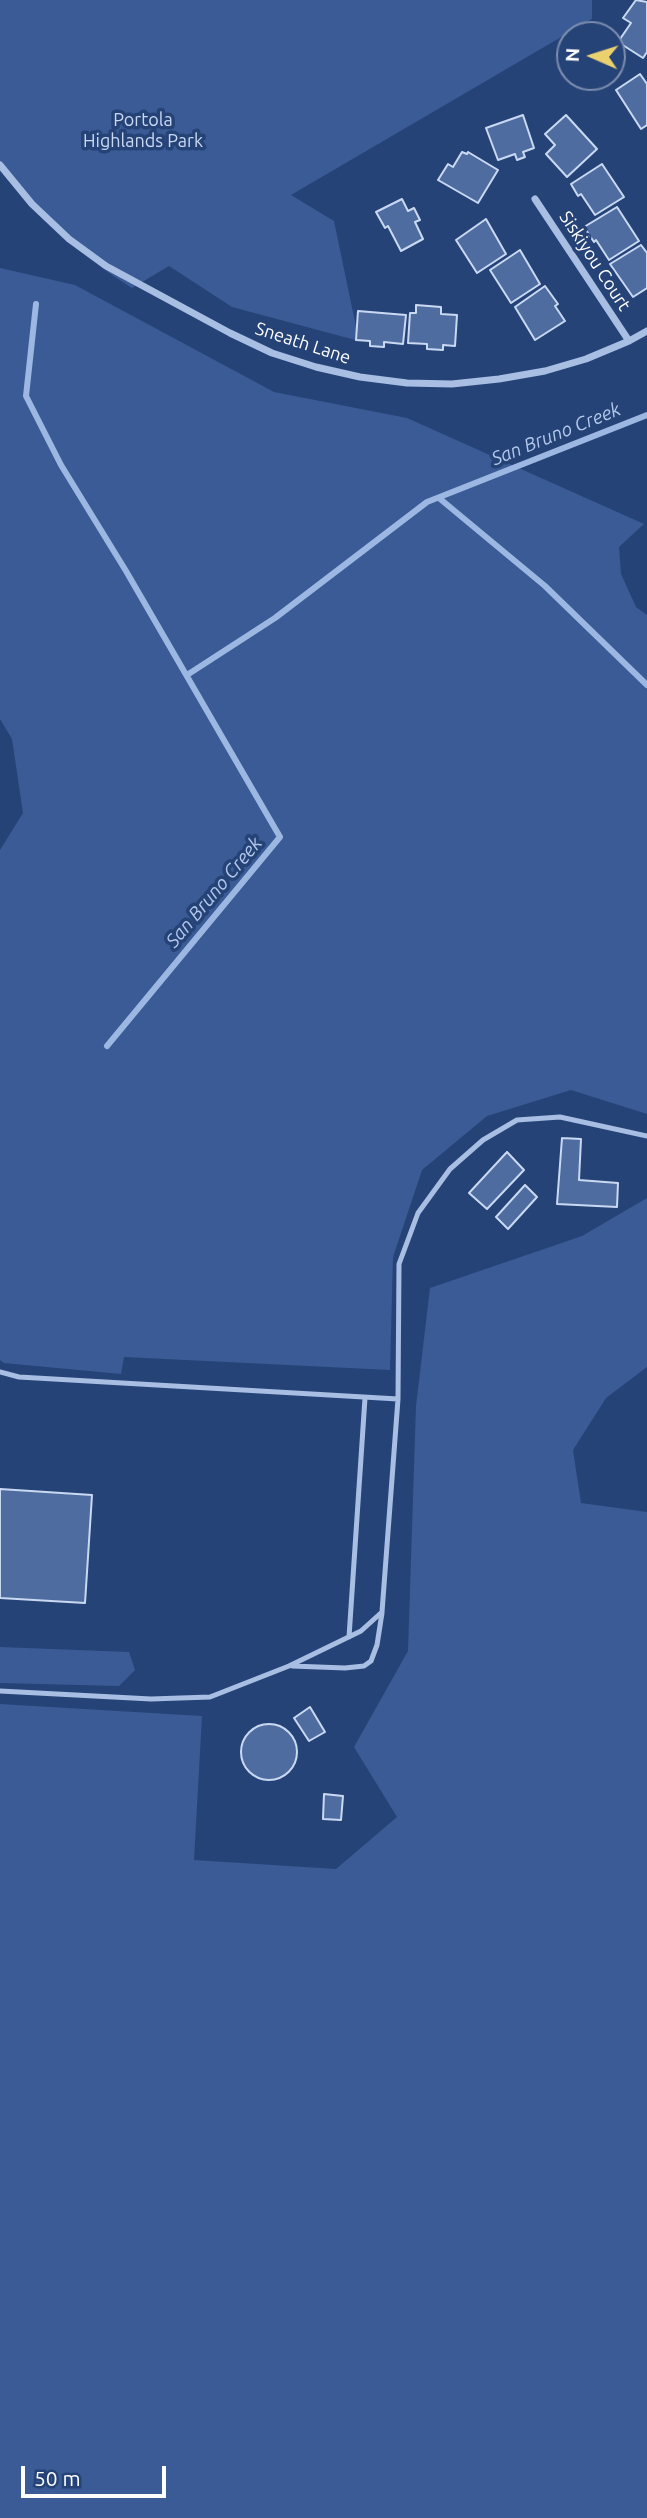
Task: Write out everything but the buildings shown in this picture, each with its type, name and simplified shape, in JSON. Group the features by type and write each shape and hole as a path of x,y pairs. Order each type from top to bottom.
{"street":[{"name":"Sneath Lane","path":"0,165 32,204 69,239 106,266 230,334 272,353 316,368 407,383 452,384 499,379 586,359 647,331"},
{"name":"Siskiyou Court","path":"536,199 629,341"}],"lane":[{"path":"289,1666 364,1666 371,1661 377,1645 382,1612 398,1399 399,1264 418,1213 450,1170 483,1140 517,1120 560,1117 647,1136"},
{"path":"0,1371 19,1377 398,1399"},
{"path":"349,1637 365,1398"},
{"path":"0,1691 151,1699 210,1697 289,1666 349,1637 361,1631 382,1612"}],"green space":[{"name":"Portola Highlands Park","path":"0,0 592,0 592,19 556,21 556,40 291,195 334,221 359,341 232,307 169,266 132,288 71,242 0,167"},
{"path":"0,268 75,285 274,392 407,418 644,524 619,547 621,574 636,607 647,615 647,1114 571,1090 487,1116 422,1170 393,1257 390,1370 124,1357 121,1374 4,1363 0,1360 0,850 23,813 12,739 0,719"},
{"path":"647,1198 647,1367 606,1398 573,1450 581,1503 647,1512 647,2518 0,2518 0,1704 202,1716 194,1860 336,1869 397,1817 354,1747 408,1651 416,1406 430,1288 582,1236"},
{"path":"0,1647 129,1652 135,1670 119,1686 0,1683"}],"waterway":[{"name":"San Bruno Creek","path":"36,304 26,396 61,465 126,571 280,837 107,1046"},
{"name":"San Bruno Creek","path":"187,675 275,618 427,502 647,415"},
{"name":"San Bruno Creek","path":"439,498 545,586 647,685"}]}
